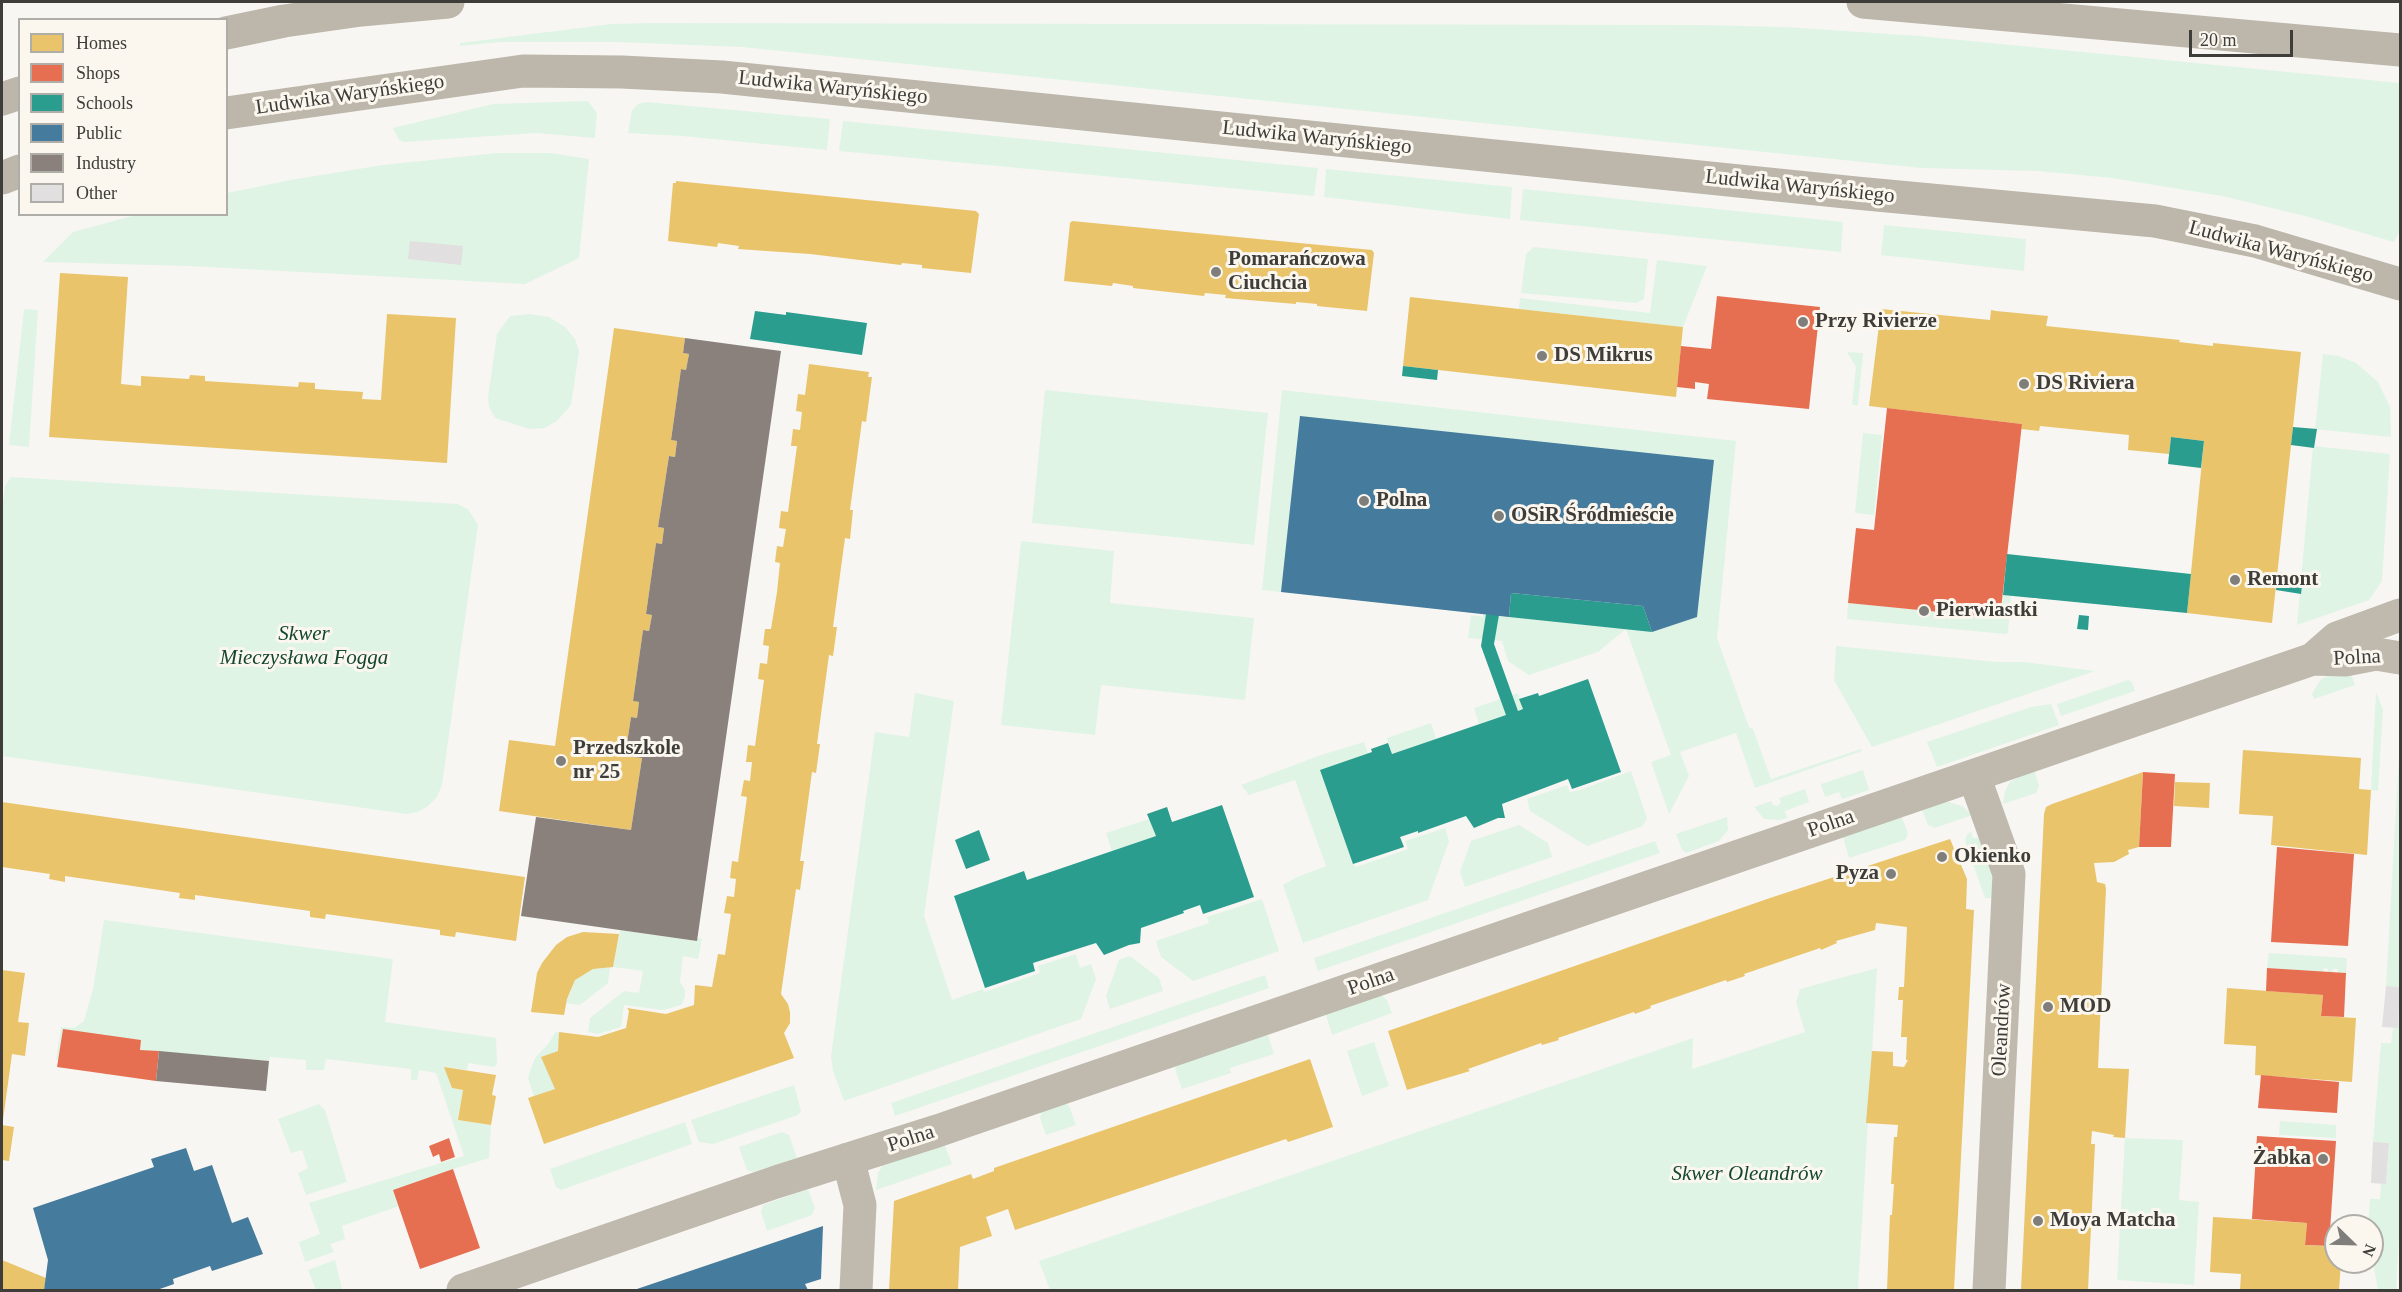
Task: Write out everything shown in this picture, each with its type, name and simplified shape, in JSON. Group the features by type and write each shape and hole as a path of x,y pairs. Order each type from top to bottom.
{"main road":[{"path":"228,33 284,21 361,10 448,2"},
{"path":"1863,2 2400,50"},
{"name":"Ludwika Waryńskiego","path":"228,113 523,71 622,72 722,77 1856,193 2155,221 2255,241 2400,284"},
{"path":"2,99 18,94"},
{"path":"2,178 18,172"}],"street":[{"name":"Polna","path":"2313,659 2337,638 2400,615"},
{"name":"Polna","path":"463,1290 2313,659 2345,660 2376,654 2400,658"},
{"name":"Oleandrów","path":"1974,776 2009,874 1989,1290"},
{"path":"848,1160 860,1205 856,1290"}],"green space":[{"path":"612,24 1786,27 1919,36 2400,83 2400,230 2394,242 2305,216 2222,196 2112,178 2037,171 1921,168 742,47 617,42 501,42 460,46 460,43"},
{"path":"588,101 597,113 595,138 536,133 404,142 399,140 393,128 493,104"},
{"path":"647,102 830,119 827,150 628,133 632,110 638,104"},
{"path":"843,121 1318,168 1314,196 839,151"},
{"path":"498,153 551,153 589,159 579,258 525,284 189,266 43,262 73,232 132,216 228,216 228,193 383,165"},
{"path":"1326,169 1512,187 1510,219 1324,197"},
{"path":"1523,189 1843,222 1841,252 1520,220"},
{"path":"1884,225 2026,239 2024,271 1881,255"},
{"path":"1534,247 1648,259 1644,299 1636,303 1521,293 1526,254"},
{"path":"1657,260 1707,266 1683,327 1519,309 1520,298 1650,313"},
{"path":"24,309 38,310 29,447 9,445"},
{"path":"530,314 549,317 565,327 575,339 579,352 571,405 557,421 545,428 529,429 495,418 489,407 488,397 497,334 510,316"},
{"path":"1847,352 1863,353 1858,405 1852,405 1856,367"},
{"path":"2323,354 2339,356 2356,363 2378,382 2390,407 2391,437 2315,429"},
{"path":"1045,390 1268,413 1254,545 1032,523"},
{"name":"OSiR Śródmieście","path":"1282,390 1736,441 1717,638 1749,727 1753,729 1771,779 1861,749 1862,751 1755,788 1736,733 1680,752 1689,776 1669,814 1651,762 1671,755 1626,629 1598,652 1529,675 1508,661 1502,641 1468,638 1471,615 1483,617 1483,614 1262,590"},
{"path":"1863,433 1882,435 1874,515 1855,513"},
{"path":"2313,446 2390,454 2382,581 2369,600 2297,625"},
{"name":"Skwer Mieczysława Fogga","path":"11,477 457,504 468,509 478,525 442,785 437,797 418,812 406,814 2,756 2,512 5,486"},
{"path":"1021,541 1114,551 1110,603 1254,618 1245,700 1101,685 1095,735 1001,725"},
{"path":"2003,595 2011,595 2008,633 2005,634 1847,619 1848,603 2000,618"},
{"path":"1836,646 1997,662 2024,662 2095,671 1872,747 1834,680"},
{"path":"2349,668 2355,685 2314,699 2312,694 2321,679"},
{"path":"2128,680 2132,682 2135,691 2061,716 2057,704"},
{"path":"2376,692 2383,709 2378,791 2371,790"},
{"path":"915,693 954,701 924,916 952,1000 1040,973 1038,966 1076,954 1080,968 1091,964 1096,979 1081,1019 844,1101 833,1071 831,1056 875,732 909,737"},
{"path":"1518,693 1523,709 1479,724 1474,708"},
{"path":"2051,704 2059,725 1937,767 1927,742 2031,707"},
{"path":"1431,723 1436,739 1392,754 1387,738"},
{"path":"2400,739 2400,987 2386,986"},
{"path":"1364,742 1368,753 1353,864 1356,867 1408,849 1405,841 1445,828 1449,841 1428,900 1303,943 1283,885 1326,866 1295,780 1249,795 1241,785 1318,756"},
{"path":"2034,769 2039,786 2036,793 2003,804 2005,791 2010,782"},
{"path":"1863,770 1869,790 1842,799 1839,792 1825,797 1821,784"},
{"path":"1631,771 1647,818 1643,826 1587,846 1530,811 1527,799 1567,785 1570,792 1580,790"},
{"path":"1805,789 1809,802 1785,811 1787,818 1764,819 1754,807 1771,801 1773,805 1778,806 1781,802 1779,798"},
{"path":"1945,801 1962,806 1972,815 1935,828 1928,825 1921,808"},
{"path":"1901,815 1908,834 1905,840 1849,858 1843,837"},
{"path":"1727,817 1728,830 1719,841 1686,853 1682,850 1676,834"},
{"path":"1149,819 1156,836 1112,851 1106,833"},
{"path":"1519,825 1548,843 1552,857 1465,887 1460,872 1471,841"},
{"path":"1971,832 1973,838 1982,838 1993,868 1994,898 1985,898 1965,841 1967,834"},
{"path":"1655,841 1660,853 1318,971 1314,958"},
{"path":"1262,899 1279,951 1193,981 1161,957 1156,941 1209,923 1207,917"},
{"path":"104,920 393,959 385,1022 496,1038 497,1064 494,1067 468,1063 467,1070 445,1067 452,1088 463,1090 458,1120 491,1125 489,1158 453,1169 399,1206 342,1226 345,1239 330,1244 334,1252 305,1262 299,1242 320,1234 309,1203 464,1156 436,1073 419,1070 417,1080 411,1080 411,1069 326,1059 324,1070 306,1070 306,1060 270,1057 269,1061 140,1050 141,1040 56,1060 61,1027 74,1028 84,1021 93,989"},
{"path":"620,930 697,941 697,938 702,939 698,959 683,956 680,982 685,990 685,997 681,1005 663,1010 624,1005 621,1027 598,1034 588,1032 590,1018 624,991 639,993 643,971 613,967"},
{"path":"2269,953 2347,958 2346,973 2337,973 2338,969 2333,969 2332,973 2324,968 2323,972 2267,968"},
{"path":"1130,956 1159,978 1163,991 1110,1009 1106,996 1119,960"},
{"path":"610,967 608,983 580,1005 566,1003 575,980 593,969"},
{"name":"Skwer Oleandrów","path":"1877,968 1858,1290 1050,1290 1039,1261 1693,1038 1692,1069 1805,1032 1796,1002 1800,989"},
{"path":"1265,975 1269,988 895,1116 891,1103"},
{"path":"2400,989 2400,1220 2396,1290 2378,1290 2375,1274 2384,1274 2384,1214 2369,1214 2370,1199 2380,1199 2381,1184 2386,1184 2389,1143 2373,1142 2381,1043 2391,1043 2393,1028 2398,1028"},
{"path":"1382,995 1387,1000 1392,1013 1332,1035 1326,1015 1328,1011"},
{"path":"556,1031 560,1034 558,1051 542,1057 555,1089 534,1096 528,1078 531,1068 535,1058 549,1043"},
{"path":"1267,1032 1274,1054 1230,1068 1231,1073 1182,1089 1175,1069 1177,1065"},
{"path":"1374,1042 1389,1086 1362,1096 1347,1051"},
{"path":"794,1085 801,1111 798,1115 713,1144 699,1142 691,1120"},
{"path":"1065,1103 1069,1106 1076,1125 1046,1135 1040,1118 1042,1110"},
{"path":"319,1104 325,1110 347,1182 306,1195 298,1173 308,1168 302,1150 291,1153 278,1119"},
{"path":"2280,1121 2336,1125 2336,1138 2279,1135"},
{"path":"685,1122 692,1144 561,1190 556,1187 550,1169"},
{"path":"782,1132 789,1135 797,1158 753,1172 747,1170 739,1147"},
{"path":"2125,1138 2183,1140 2179,1200 2199,1202 2194,1285 2117,1280"},
{"path":"944,1143 952,1164 876,1190 878,1173 883,1165"},
{"path":"808,1189 815,1208 812,1215 767,1231 761,1212 763,1205"},
{"path":"335,1260 342,1289 316,1290 308,1270"}],"building: Homes":[{"path":"676,181 976,211 979,214 971,273 922,268 922,265 902,263 901,265 810,254 738,249 739,246 718,243 717,247 668,241 673,183"},
{"path":"1072,221 1372,250 1374,253 1367,311 1296,302 1296,304 1225,298 1226,295 1205,293 1204,296 1133,288 1133,286 1113,283 1112,286 1064,281"},
{"path":"60,273 128,277 121,384 141,386 141,376 189,379 190,375 205,376 205,381 298,387 299,382 315,383 315,389 363,392 362,399 381,400 387,314 456,318 447,463 49,437"},
{"name":"DS Mikrus","path":"1410,297 1683,327 1676,397 1403,366"},
{"path":"1881,309 1990,320 1991,310 2048,316 2046,326 2180,340 2179,342 2213,346 2213,343 2301,352 2272,623 2187,613 2204,441 2171,437 2169,454 2128,450 2129,435 2040,426 2039,431 2021,429 2022,424 1869,406"},
{"path":"614,328 685,338 683,353 689,354 686,370 681,369 671,440 677,441 675,457 669,456 658,527 664,528 662,544 656,543 646,614 652,615 649,631 643,630 633,701 639,702 637,718 631,717 626,750 626,756 642,758 631,830 499,811 509,740 555,746"},
{"path":"809,364 869,372 868,377 872,377 866,422 862,421 850,510 853,510 850,539 845,538 833,627 837,627 833,656 829,655 817,744 820,744 816,773 812,772 800,861 804,861 800,890 796,889 781,994 790,1012 790,1023 784,1033 794,1058 544,1144 528,1098 555,1089 541,1057 558,1051 559,1032 598,1037 626,1028 629,1011 627,1008 666,1014 694,1005 695,985 712,987 718,954 725,955 731,914 724,913 727,896 734,897 736,879 730,878 732,861 738,862 747,797 741,796 744,780 750,781 752,762 746,762 748,745 755,746 764,680 758,679 760,663 767,664 769,646 763,645 765,629 771,629 780,563 775,562 777,546 783,547 786,529 779,528 781,511 788,512 797,446 791,446 793,429 800,430 802,412 796,411 798,394 805,395"},
{"path":"2243,750 2361,758 2359,789 2371,790 2367,855 2271,845 2273,816 2239,814"},
{"path":"2143,772 2139,847 2128,850 2129,854 2114,862 2094,863 2097,882 2105,884 2106,889 2098,1068 2129,1069 2125,1138 2092,1131 2091,1144 2095,1144 2088,1290 2021,1290 2044,814 2046,807 2052,804"},
{"path":"2175,782 2210,783 2209,808 2174,806"},
{"path":"2,802 525,877 516,941 456,932 455,937 440,935 440,930 326,914 325,919 310,917 310,911 195,895 195,900 179,898 180,893 65,876 65,882 49,879 50,874 2,867"},
{"path":"1950,839 1967,879 1966,909 1974,910 1954,1290 1887,1290 1890,1215 1892,1215 1894,1184 1891,1184 1894,1137 1897,1137 1898,1125 1866,1123 1872,1051 1893,1052 1893,1066 1904,1067 1908,1060 1906,1060 1907,1037 1901,1037 1903,1000 1898,1000 1899,987 1904,987 1907,927 1876,923 1875,930 1836,941 1837,943 1821,950 1820,948 1744,974 1745,976 1727,982 1726,980 1650,1006 1651,1008 1635,1014 1634,1012 1558,1038 1559,1040 1542,1045 1541,1043 1468,1069 1470,1071 1407,1090 1388,1031 1770,898"},
{"path":"583,932 619,934 613,967 593,969 575,980 567,999 564,1015 531,1012 537,973 542,963 556,945 567,937"},
{"path":"2,970 25,973 18,1022 29,1023 25,1056 12,1054 3,1120"},
{"path":"2227,988 2323,995 2321,1016 2356,1018 2352,1082 2255,1075 2256,1046 2224,1044"},
{"path":"1310,1059 1333,1127 1288,1142 1286,1139 1015,1230 1008,1209 986,1217 992,1236 960,1247 958,1290 889,1290 894,1201 971,1174 973,1179 994,1171 994,1168"},
{"path":"444,1067 496,1075 492,1095 496,1096 491,1125 458,1120 463,1090 452,1088"},
{"path":"2,1125 14,1127 9,1161 2,1160"},
{"path":"2213,1217 2307,1223 2305,1245 2324,1246 2324,1274 2340,1274 2339,1290 2240,1290 2241,1274 2210,1272"},
{"path":"2,1260 46,1278 44,1290 2,1290"}],"building: Shops":[{"path":"1717,296 1820,307 1809,409 1707,399 1709,384 1695,382 1695,389 1677,387 1681,346 1711,349"},
{"path":"1887,408 2022,424 2000,618 1848,603 1856,528 1874,530"},
{"path":"2143,772 2175,774 2171,847 2139,847"},
{"path":"2277,847 2354,854 2348,946 2271,942"},
{"path":"2267,968 2346,973 2344,1017 2321,1016 2323,995 2266,991"},
{"path":"63,1029 141,1040 140,1050 159,1051 156,1081 57,1067"},
{"path":"2261,1075 2339,1082 2337,1113 2258,1108"},
{"path":"2257,1136 2336,1141 2331,1214 2324,1214 2324,1246 2305,1245 2307,1223 2252,1219"},
{"path":"449,1138 455,1157 441,1162 439,1154 433,1157 429,1146"},
{"path":"453,1169 480,1248 420,1269 393,1190"}],"building: Schools":[{"path":"755,311 786,315 786,312 867,323 862,355 750,339"},
{"path":"1403,366 1438,370 1437,380 1402,376"},
{"path":"2293,427 2317,429 2314,448 2291,445"},
{"path":"2171,437 2204,441 2201,468 2168,464"},
{"path":"2007,554 2191,574 2187,613 2003,595"},
{"path":"2278,572 2303,577 2301,594 2276,590"},
{"path":"1511,593 1643,606 1652,632 1509,617"},
{"path":"1486,614 1499,615 1494,644 1518,711 1523,709 1519,699 1538,693 1539,696 1588,679 1621,772 1572,789 1568,779 1502,804 1505,818 1498,818 1474,828 1466,816 1400,837 1404,847 1353,864 1320,770 1372,752 1371,749 1388,743 1392,754 1506,715 1481,646"},
{"path":"2079,615 2089,616 2088,630 2077,629"},
{"path":"1222,805 1254,897 1203,914 1200,905 1141,928 1140,943 1104,955 1096,943 1033,963 1035,971 985,988 954,896 1024,871 1027,880 1156,836 1147,814 1167,807 1172,822"},
{"path":"979,830 990,860 966,869 955,840"}],"building: Public":[{"name":"OSiR Śródmieście","path":"1300,416 1714,460 1697,617 1652,632 1643,606 1511,593 1509,617 1281,592"},
{"path":"186,1148 194,1171 212,1165 232,1223 248,1217 263,1254 212,1271 210,1266 173,1279 174,1284 157,1290 44,1290 48,1260 33,1208 154,1167 151,1159"},
{"path":"823,1226 821,1279 805,1284 808,1290 634,1290"}],"building: Industry":[{"path":"685,338 781,351 697,941 521,916 536,817 631,830 642,758 626,756 626,750 631,717 637,718 639,702 633,701 643,630 649,631 652,615 646,614 656,543 662,544 664,528 658,527 669,456 675,457 677,441 671,440 681,369 686,370 689,354 683,353"},
{"path":"159,1051 269,1061 266,1091 156,1081"}],"building: Other":[{"path":"410,241 463,246 461,265 408,259"},
{"path":"2386,986 2400,987 2398,1028 2382,1027"},
{"path":"2373,1142 2389,1143 2386,1184 2371,1183"}],"place":[{"name":"Pomarańczowa Ciuchcia","path":"1216,272"},
{"name":"Przy Rivierze","path":"1803,322"},
{"name":"DS Mikrus","path":"1542,356"},
{"name":"DS Riviera","path":"2024,384"},
{"name":"Polna","path":"1364,501"},
{"name":"OSiR Śródmieście","path":"1499,516"},
{"name":"Remont","path":"2235,580"},
{"name":"Pierwiastki","path":"1924,611"},
{"name":"Przedszkole nr 25","path":"561,761"},
{"name":"Okienko","path":"1942,857"},
{"name":"Pyza","path":"1891,874"},
{"name":"MOD","path":"2048,1007"},
{"name":"Żabka","path":"2323,1159"},
{"name":"Moya Matcha","path":"2038,1221"}]}
